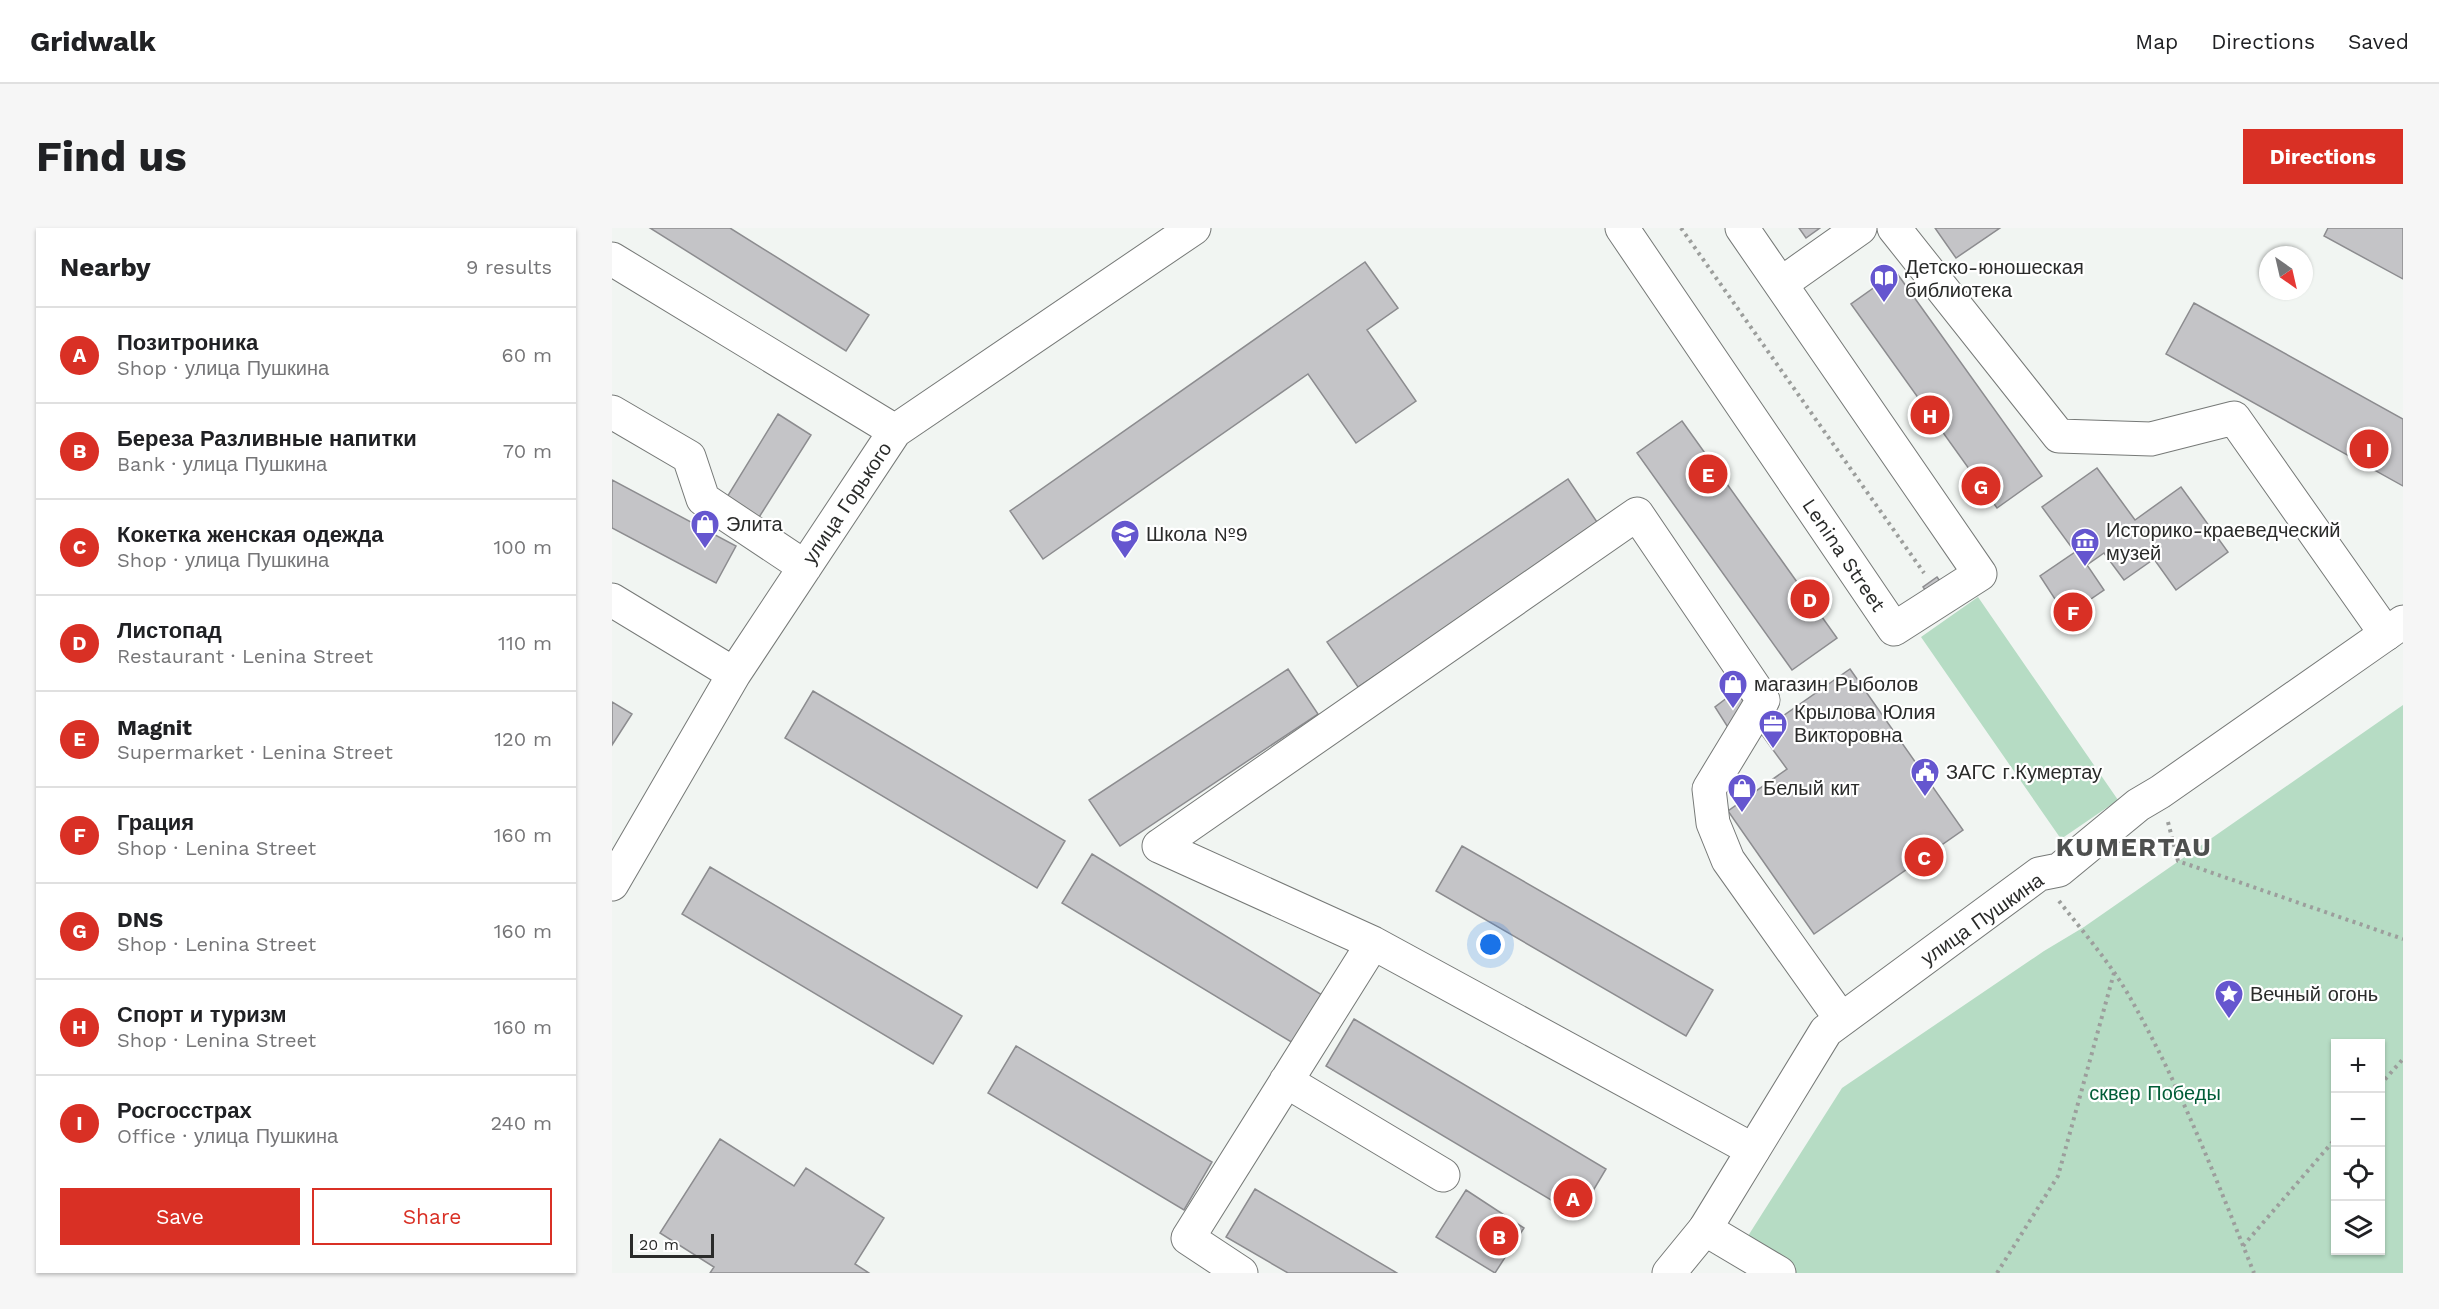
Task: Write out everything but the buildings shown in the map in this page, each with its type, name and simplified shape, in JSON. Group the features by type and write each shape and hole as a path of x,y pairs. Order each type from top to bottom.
{"main road":[{"name":"улица Горького","path":"612,884 734,674 895,431 1194,228"},
{"name":"Lenina Street","path":"1622,228 1894,629 1980,574 1742,228"},
{"path":"1782,283 1860,228"},
{"path":"1894,228 2059,436 2151,440 2234,418 2394,628"},
{"path":"612,258 895,431"},
{"path":"612,412 689,457 703,499 805,567"},
{"path":"1754,1150 1372,943 1159,846 1638,514 1763,700 1709,789 1713,824 1728,860 1841,1020"},
{"path":"612,600 734,674"},
{"name":"улица Пушкина","path":"1669,1273 1705,1229 1826,1031 2039,874 2059,870 2138,805 2160,792 2394,628"},
{"path":"1241,1273 1188,1238 1372,943"},
{"path":"1286,1081 1443,1175"},
{"path":"1705,1229 1779,1273"}],"path":[{"path":"1681,228 1928,579"},
{"path":"2160,792 2178,861 2403,939"},
{"path":"2039,874 2114,972 2132,1000 2201,1141 2254,1273"},
{"path":"1997,1273 2058,1176 2114,972"},
{"path":"2385,1079 2403,1059"},
{"path":"2243,1246 2331,1144"}],"green space":[{"path":"1978,597 2118,800 2061,839 1921,637"},
{"name":"сквер Победы","path":"2403,705 2403,1273 1785,1273 1741,1247 1842,1088 2044,951 2084,927"}],"place":[{"name":"Детско-юношеская библиотека","path":"1884,304"},
{"name":"Спорт и туризм","path":"1930,415"},
{"name":"Росгосстрах","path":"2369,449"},
{"name":"Magnit","path":"1708,474"},
{"name":"DNS","path":"1981,486"},
{"name":"Элита","path":"705,550"},
{"name":"Школа №9","path":"1125,560"},
{"name":"Историко-краеведческий музей","path":"2085,568"},
{"name":"Листопад","path":"1810,599"},
{"name":"Грация","path":"2073,612"},
{"name":"магазин Рыболов","path":"1733,710"},
{"name":"Крылова Юлия Викторовна","path":"1773,750"},
{"name":"ЗАГС г.Кумертау","path":"1925,798"},
{"name":"Белый кит","path":"1742,814"},
{"name":"Кокетка женская одежда","path":"1924,857"},
{"name":"Вечный огонь","path":"2229,1020"},
{"name":"Позитроника","path":"1573,1198"},
{"name":"Береза Разливные напитки","path":"1499,1236"}],"district":[{"name":"KUMERTAU","path":"2134,847"}]}
